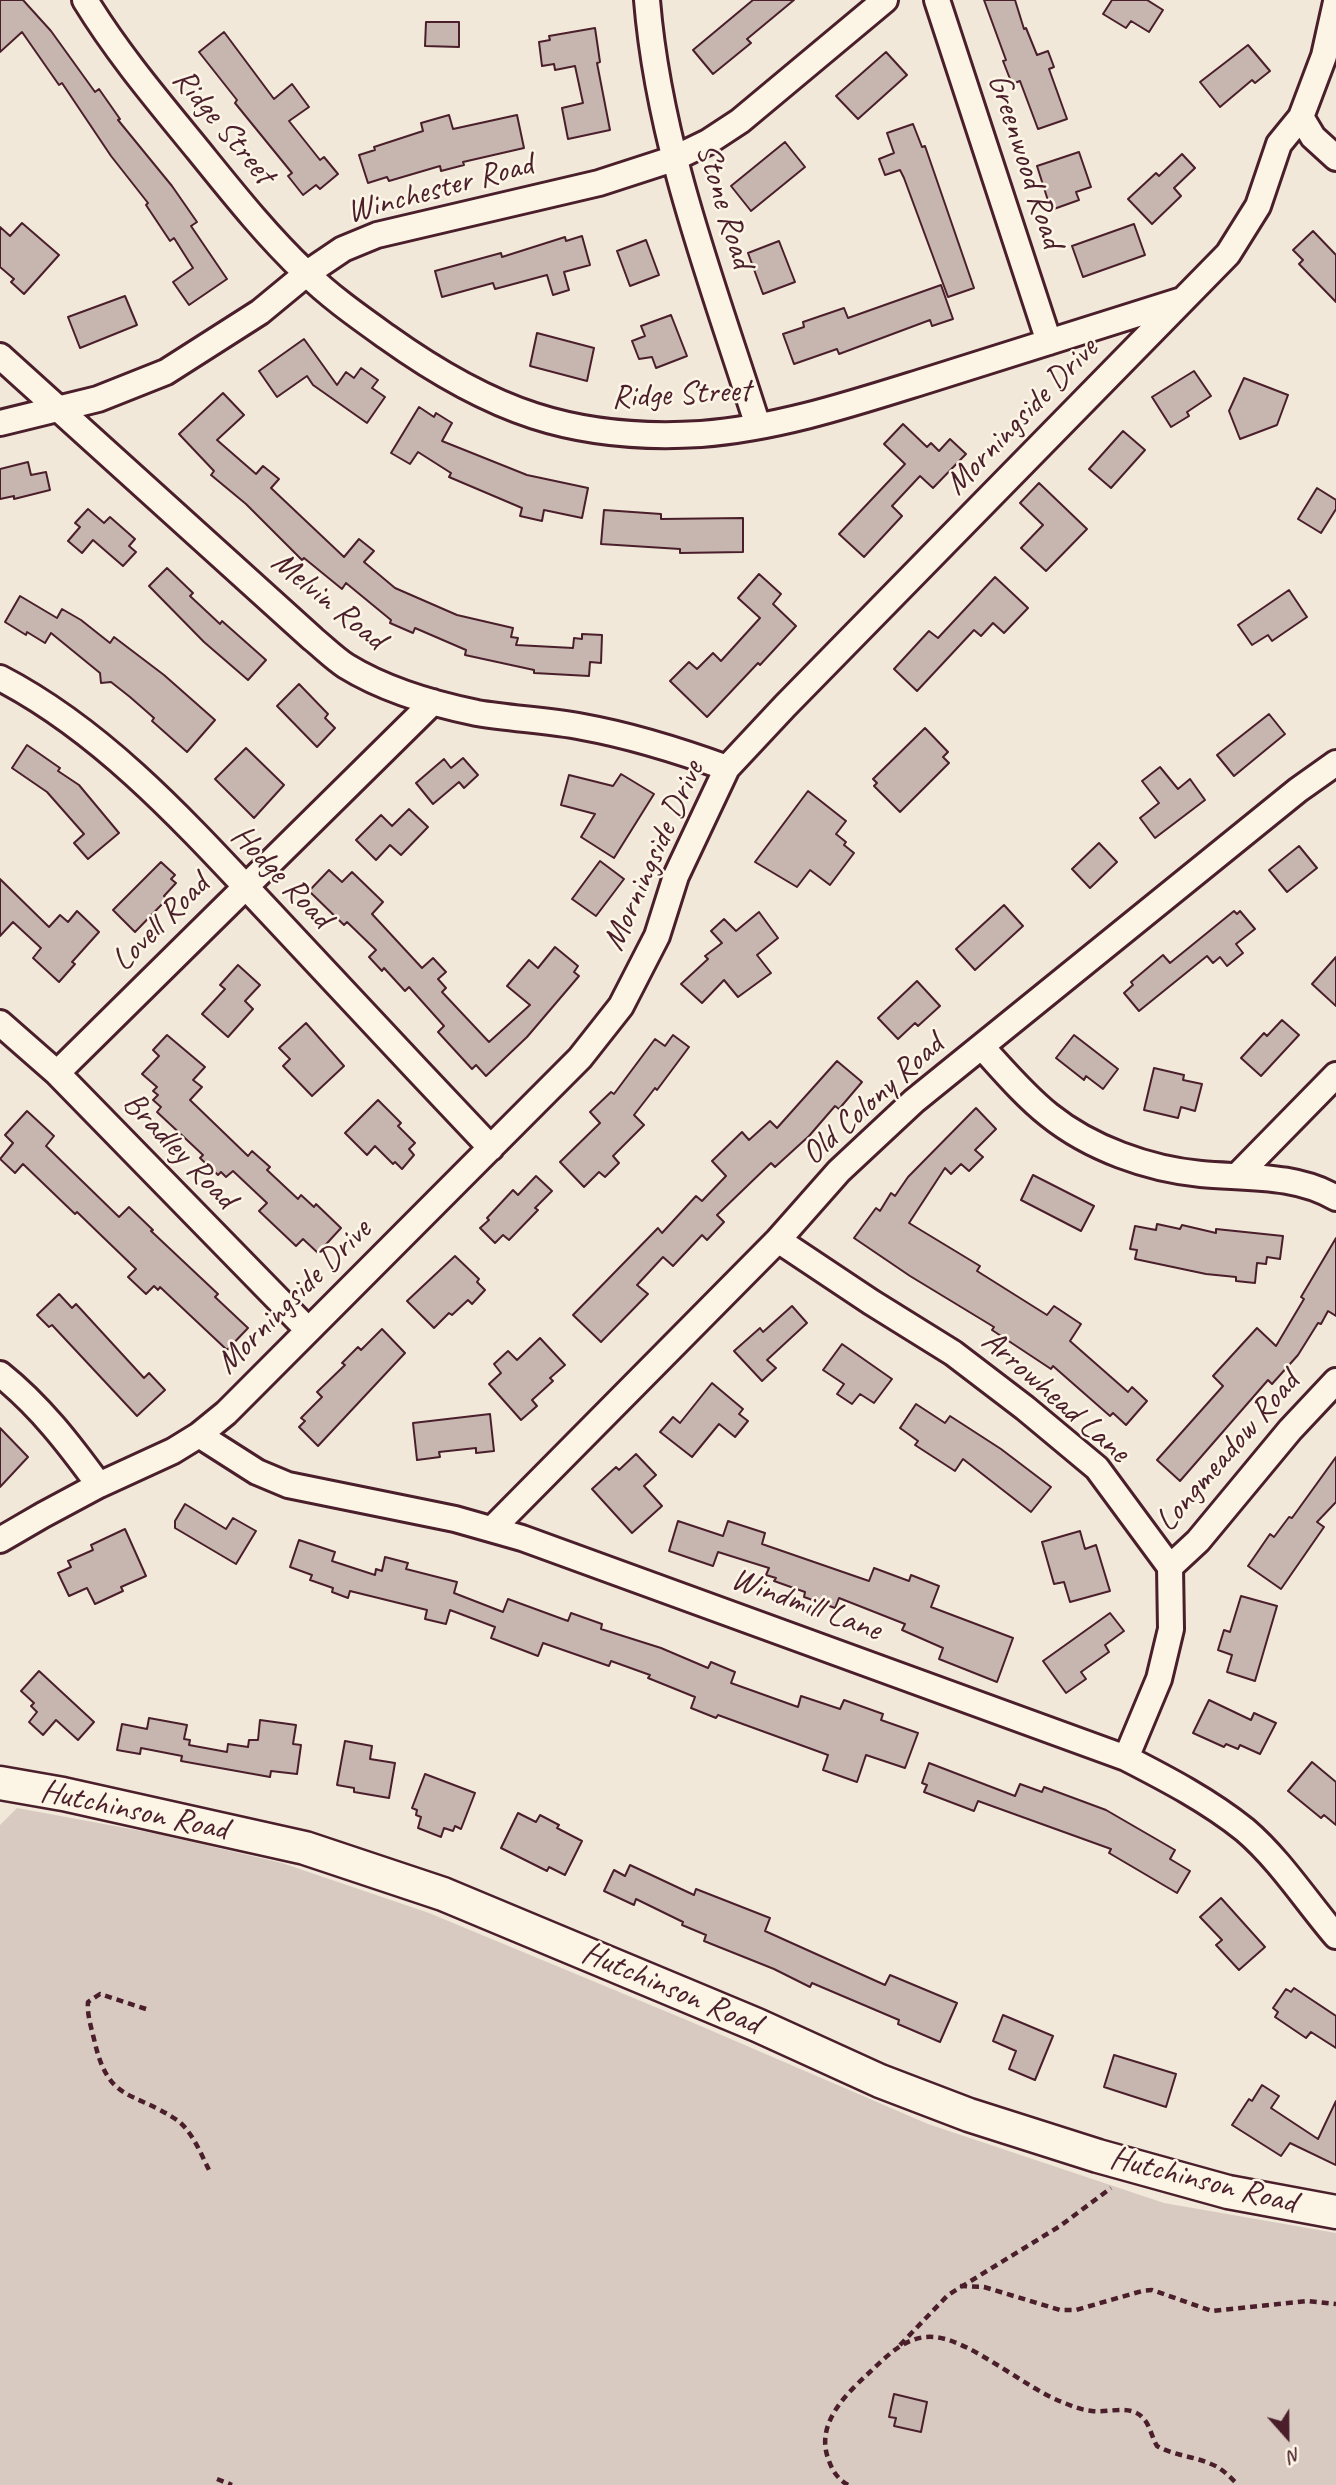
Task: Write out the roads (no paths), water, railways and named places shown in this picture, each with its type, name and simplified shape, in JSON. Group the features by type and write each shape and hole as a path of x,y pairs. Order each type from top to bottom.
{"street":[{"name":"Ridge Street","path":"85,0 126,62 261,225 306,274 366,322 457,383 538,417 594,432 647,436 704,434 758,426 856,402 1186,298"},
{"name":"Stone Road","path":"647,0 649,26 673,159 758,426"},
{"name":"Winchester Road","path":"0,423 98,399 166,372 260,312 343,248 377,235 599,183 673,159 708,142 740,121 885,0"},
{"name":"Greenwood Road","path":"937,0 1049,342"},
{"name":"Morningside Drive","path":"0,1540 99,1485 173,1451 199,1435 226,1413 580,1058 621,1006 657,936 676,876 727,768 1228,254 1258,206 1279,144 1301,117 1324,56 1336,2"},
{"path":"1301,117 1313,137 1336,158"},
{"name":"Melvin Road","path":"0,356 346,666 385,685 433,702 478,713 623,734 727,768"},
{"name":"Hodge Road","path":"0,678 50,708 120,763 245,886 491,1148"},
{"name":"Lovell Road","path":"57,1073 433,702"},
{"name":"Old Colony Road","path":"492,1529 778,1240 839,1171 914,1101 1298,790 1336,763"},
{"name":"Bradley Road","path":"0,1023 57,1073 307,1329"},
{"path":"982,1046 1014,1083 1050,1116 1092,1142 1167,1170 1238,1175 1299,1184 1336,1198"},
{"path":"1238,1175 1336,1074"},
{"name":"Arrowhead Lane","path":"778,1240 953,1353 1097,1468 1170,1567"},
{"path":"0,1374 28,1397 60,1432 99,1485"},
{"name":"Longmeadow Road","path":"1170,1567 1198,1541 1290,1430 1336,1381"},
{"name":"Windmill Lane","path":"199,1435 257,1472 288,1485 492,1529 579,1558 1126,1758 1176,1784 1245,1831 1271,1856 1336,1936"},
{"path":"1126,1758 1159,1679 1171,1629 1170,1567"},
{"name":"Hutchinson Road","path":"0,1783 305,1848 443,1894 757,2025 880,2081 969,2115 1136,2167 1228,2192 1336,2213"}]}
